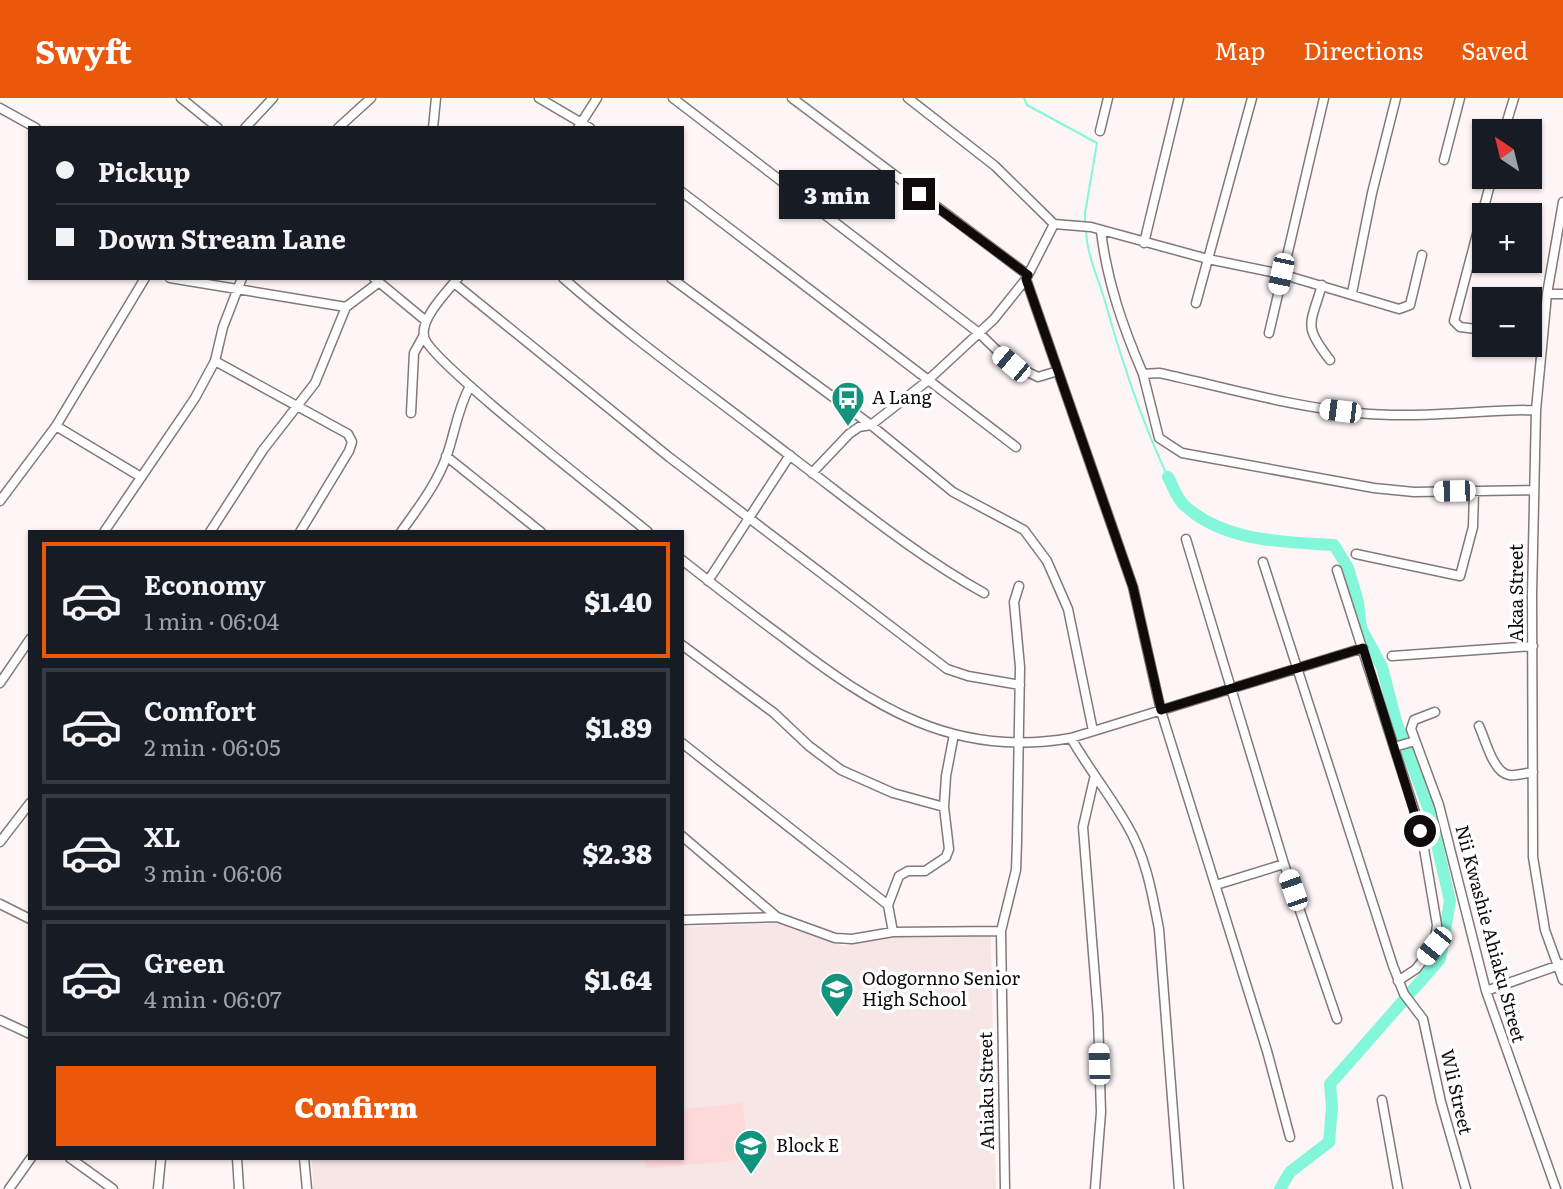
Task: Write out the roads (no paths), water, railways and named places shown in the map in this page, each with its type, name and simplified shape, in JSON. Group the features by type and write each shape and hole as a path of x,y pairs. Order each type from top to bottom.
{"street":[{"path":"181,98 216,126"},
{"path":"247,126 273,98"},
{"path":"340,126 371,98"},
{"path":"433,126 436,98"},
{"path":"539,98 580,125 597,98"},
{"path":"673,98 979,333 1011,364 1027,374 1046,376 1058,370"},
{"path":"792,98 1027,277 1133,587 1161,710 1267,1051 1290,1137"},
{"path":"908,98 995,166 1055,224 1091,227 1208,259 1281,274 1399,309 1410,304 1422,255"},
{"path":"1100,131 1108,98"},
{"path":"1144,243 1179,98"},
{"path":"1196,303 1252,98"},
{"path":"1269,333 1324,98"},
{"path":"1352,293 1372,193 1396,98"},
{"path":"1444,160 1460,98"},
{"path":"1508,119 1514,98"},
{"path":"0,108 32,126"},
{"path":"1472,328 1460,327 1454,321 1489,189"},
{"path":"684,194 926,382 1016,447"},
{"name":"Akaa Street","path":"1542,337 1563,202"},
{"path":"812,473 849,434 859,427 872,425 926,382 1009,304 1027,277 1055,224"},
{"path":"1101,230 1112,295 1143,374 1160,438 1182,453 1374,488 1414,492 1534,490"},
{"path":"0,501 56,426 144,280"},
{"path":"183,280 346,307"},
{"path":"105,530 195,398 215,361 223,327 241,280"},
{"path":"210,530 315,383 346,307 376,280 426,321"},
{"path":"565,280 690,382 946,572 984,593"},
{"path":"674,280 872,425 953,492 1024,530 1038,547 1068,610 1093,731"},
{"path":"411,413 414,353 424,335 426,321 456,281 748,519 947,669 968,676 1020,685"},
{"path":"1322,285 1310,325 1311,335 1330,360"},
{"path":"1547,294 1563,294"},
{"path":"424,335 436,355 470,386 646,530"},
{"name":"Akaa Street","path":"1540,357 1534,490 1533,772 1536,885 1545,930 1561,965 1563,980"},
{"path":"215,361 296,408 348,434 352,442 301,530"},
{"path":"1143,374 1159,373 1321,409 1360,414 1402,416 1536,410"},
{"path":"405,530 428,493 446,456 455,416 470,386"},
{"path":"56,426 141,477"},
{"path":"708,581 790,455"},
{"path":"446,456 538,530"},
{"path":"1356,554 1460,576 1473,527 1474,491"},
{"path":"1186,538 1284,864 1337,1019"},
{"path":"684,562 858,693 925,727 954,734 1021,743 1071,738 1363,648"},
{"name":"Wli Street","path":"1264,562 1398,981 1404,994 1423,1019 1441,1102 1466,1189"},
{"path":"1338,570 1396,747 1420,831 1438,934 1434,946 1416,968 1398,981"},
{"name":"Ahiaku Street","path":"1005,1189 1001,931 1016,870 1021,743 1014,602 1019,586"},
{"path":"0,683 28,642"},
{"path":"684,646 774,713 809,746 841,769 892,793 944,807"},
{"path":"1392,656 1533,646"},
{"path":"1396,747 1413,742 1411,724 1414,720 1435,712"},
{"path":"1479,726 1495,762 1503,773 1508,775 1533,772"},
{"path":"893,932 888,905 899,876 908,871 925,871 946,856 949,849 944,807 954,734"},
{"path":"1071,738 1094,779 1127,825 1142,855 1151,886 1159,929 1179,1189"},
{"name":"Nii Kwashie Ahiaku Street","path":"1413,742 1439,805 1486,991 1556,1189"},
{"path":"684,745 888,905"},
{"path":"1094,779 1083,827 1101,1112 1095,1189"},
{"path":"0,842 28,808"},
{"path":"684,838 777,918"},
{"path":"1216,886 1284,864"},
{"path":"0,904 28,918"},
{"path":"684,920 777,918 835,938 852,939 893,932 1001,931"},
{"path":"1486,991 1561,965"},
{"path":"0,1020 28,1033"},
{"path":"1382,1100 1398,1189"},
{"path":"9,1189 30,1160"},
{"path":"73,1160 113,1189"},
{"path":"158,1189 161,1160"},
{"path":"237,1160 239,1189"},
{"path":"304,1160 307,1189"}],"waterway":[{"path":"1024,98 1027,105 1097,143 1085,224"},
{"path":"1086,230 1090,256 1125,366 1140,411 1168,477"},
{"path":"1168,477 1184,505 1217,526 1255,538 1334,545 1348,568 1358,602 1361,628 1382,667 1396,721 1429,810 1450,901 1440,959 1330,1084 1332,1107 1329,1142 1290,1172 1280,1189"}],"place":[{"name":"A Lang","path":"848,428"},
{"name":"Odogornno Senior High School","path":"837,1019"},
{"name":"Block E","path":"751,1176"}]}
